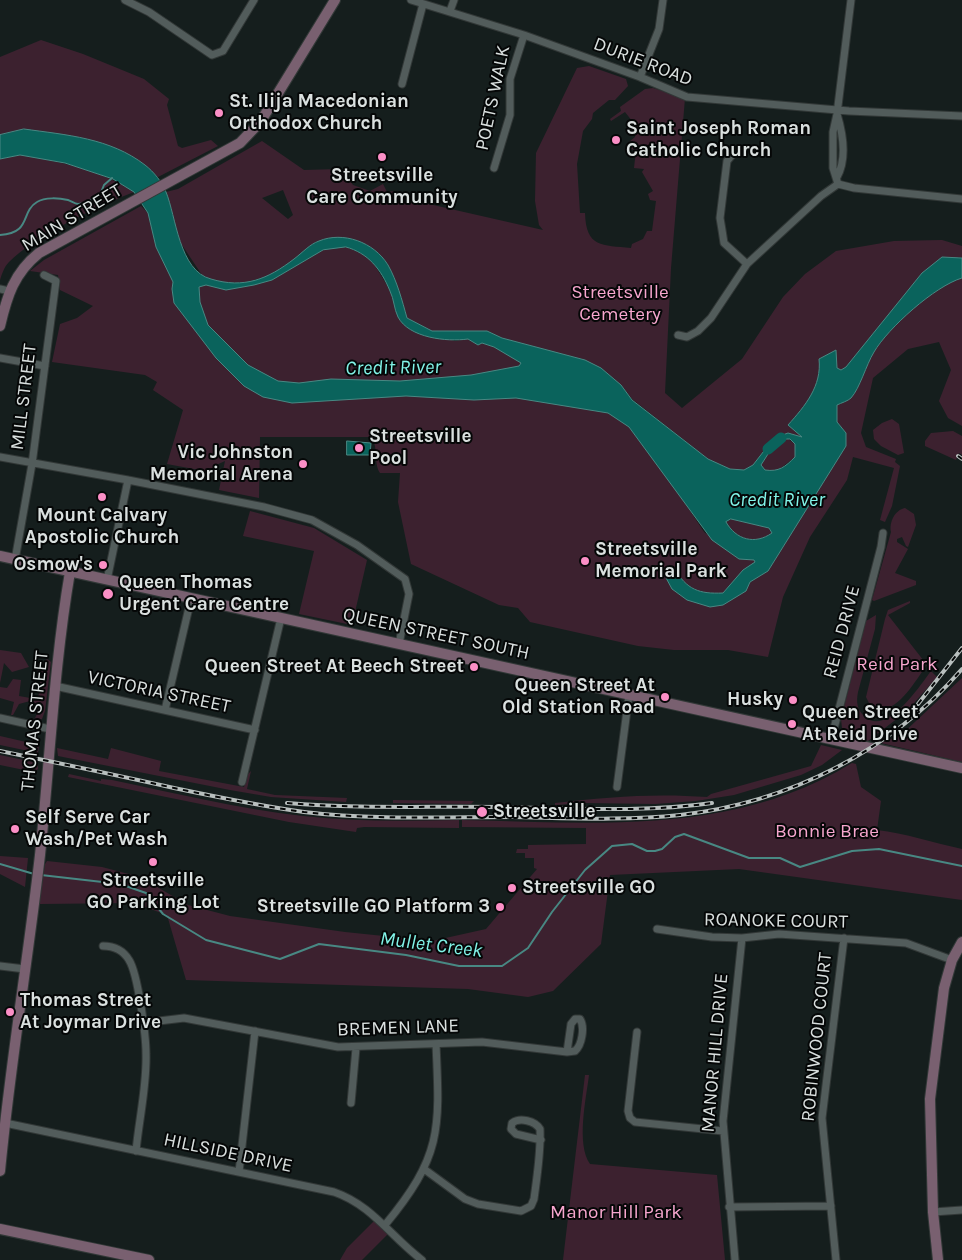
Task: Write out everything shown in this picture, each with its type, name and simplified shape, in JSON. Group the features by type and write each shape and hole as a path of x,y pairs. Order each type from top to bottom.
{"street":[{"path":"125,0 149,12 212,55 223,51 254,0"},
{"name":"MAIN STREET","path":"0,326 4,290 39,253 240,143 249,135 270,108 335,0"},
{"name":"DURIE ROAD","path":"411,0 524,35 640,77 687,97 701,100 837,112 962,116"},
{"path":"450,11 454,0"},
{"path":"640,77 659,29 663,0"},
{"path":"851,0 833,132 833,168 837,180 854,188 962,199"},
{"path":"402,84 423,4"},
{"name":"POETS WALK","path":"494,168 510,114 510,79 524,35"},
{"path":"733,154 727,161 720,218 724,243 747,264"},
{"path":"678,335 687,337 698,331 711,318 747,264 837,180"},
{"name":"MILL STREET","path":"15,560 32,464 56,281 44,276"},
{"path":"0,358 45,366"},
{"path":"0,457 264,507 312,520 357,545 402,574 408,584 410,594 399,644"},
{"path":"108,580 128,480"},
{"name":"REID DRIVE","path":"831,740 883,533"},
{"name":"QUEEN STREET SOUTH","path":"0,556 962,768"},
{"name":"THOMAS STREET","path":"0,1171 38,867 50,729 70,572"},
{"path":"165,710 191,599"},
{"path":"242,782 281,618"},
{"name":"VICTORIA STREET","path":"56,686 255,730"},
{"path":"617,787 629,695"},
{"path":"0,718 50,729"},
{"name":"ROANOKE COURT","path":"657,929 702,936 742,938 779,934 906,943 952,960"},
{"name":"MANOR HILL DRIVE","path":"735,1260 723,1131 725,1090 742,938"},
{"name":"ROBINWOOD COURT","path":"836,1260 822,1118 844,938"},
{"path":"938,1260 933,1212 930,1099 944,988 952,960 962,942"},
{"path":"102,946 116,948 129,960 134,972 146,1056 136,1151"},
{"path":"0,966 25,969"},
{"name":"BREMEN LANE","path":"142,1023 184,1018 255,1030 317,1044 356,1048 496,1042 567,1052"},
{"path":"239,1172 255,1030"},
{"path":"637,1032 628,1111 630,1118 635,1122 723,1131"},
{"path":"385,1225 417,1183 434,1146 438,1123 436,1044"},
{"path":"351,1103 356,1048"},
{"name":"HILLSIDE DRIVE","path":"5,1123 341,1194 366,1208 422,1260"},
{"path":"424,1169 471,1202 521,1211 531,1206 534,1199 541,1140"},
{"path":"729,1207 830,1206"},
{"path":"933,1212 962,1210"},
{"path":"0,1229 148,1260"}],"green space":[{"path":"41,40 83,54 144,79 169,99 167,105 178,146 182,148 211,140 218,146 158,177 146,166 0,135 0,57"},
{"name":"Streetsville Cemetery","path":"589,66 626,79 628,86 615,100 609,100 593,113 592,119 583,131 577,164 580,213 585,213 586,224 592,239 604,245 631,248 632,244 643,239 647,231 652,231 656,201 650,200 648,194 653,191 642,172 644,169 634,168 636,150 631,149 633,146 629,142 635,137 636,126 625,112 611,121 610,119 621,111 620,107 645,89 653,88 685,98 671,268 665,393 682,408 742,359 783,297 805,274 836,251 894,241 942,240 962,246 962,258 959,257 922,273 846,367 841,370 837,368 837,356 821,373 816,387 803,408 788,425 803,437 788,433 787,438 795,444 795,457 777,471 765,470 761,465 769,451 765,449 753,465 744,470 730,469 708,459 632,399 621,385 585,360 502,338 487,331 432,331 407,318 387,263 366,244 317,241 274,275 246,282 224,283 204,278 180,242 166,192 178,189 262,141 304,170 341,169 353,185 370,191 383,184 387,192 395,191 398,197 543,230 539,225 535,201 536,153 577,68","holes":["283,190 293,215 288,219 262,198"]},
{"path":"20,155 79,167 121,184 134,192 86,213 34,242 9,262 4,268 0,280 0,159"},
{"name":"Streetsville Memorial Park","path":"141,206 148,213 156,247 199,287 206,285 226,290 254,285 272,280 323,250 346,247 369,256 390,290 398,317 407,327 455,341 468,339 478,345 482,343 497,349 521,363 519,365 585,409 608,413 629,427 681,497 704,532 739,559 754,559 755,562 743,570 723,593 707,593 694,589 684,581 674,568 666,569 710,607 768,571 846,446 846,433 837,422 837,405 848,400 854,393 871,357 881,342 901,320 926,298 951,282 962,278 962,426 948,418 939,401 951,370 939,342 908,349 873,378 861,433 866,447 896,459 895,462 900,466 892,506 885,522 880,520 894,468 853,457 847,480 810,537 783,597 768,657 728,650 674,650 638,646 530,622 518,608 499,605 411,564 398,502 400,473 380,473 375,445 371,437 260,437 259,498 219,490 225,461 214,466 212,474 209,475 199,470 167,464 183,410 153,390 157,382 145,375 52,362 60,324 77,318 93,306 60,290 58,275 30,271 44,260"},
{"path":"892,419 899,424 904,453 898,455 881,446 874,439 873,430 882,423"},
{"path":"953,431 962,436 962,455 959,453 956,460 925,446 925,441 931,433"},
{"path":"905,508 914,514 916,525 908,547 902,537 897,539 897,542 908,549 895,573 916,581 916,585 874,601 872,600 891,532 892,521 898,511"},
{"path":"250,511 314,528 367,560 352,625 299,614 314,551 243,536"},
{"path":"731,519 769,528 772,533 766,537 753,540 740,537 726,522"},
{"name":"Reid Park","path":"910,601 910,603 888,615 927,665 910,689 896,703 888,708 871,707 866,697 888,610"},
{"path":"876,615 875,629 857,696 860,712 865,717 874,721 883,720 892,715 911,698 931,671 937,677 907,711 868,741 854,738 842,728 841,719 866,621"},
{"path":"0,650 21,653 29,667 12,672 4,663 0,683"},
{"path":"47,659 51,662 45,711 42,719 34,720 38,712 37,704 30,701 19,704 13,715 11,715 14,702 0,698 0,687 7,688 13,679 21,680 19,696 36,699 41,688 37,669"},
{"path":"962,678 962,762 881,743 901,735"},
{"path":"0,736 39,745 38,753 0,745"},
{"path":"821,745 842,750 822,765 801,775 734,795 696,801 655,804 585,803 555,805 555,803 631,796 707,797 711,794 811,766"},
{"path":"57,748 108,759 111,748 161,761 159,771 244,787 248,774 251,771 247,789 275,795 347,798 346,802 271,797 230,790 58,756"},
{"path":"0,755 38,763 38,769 34,772 0,765"},
{"name":"Bonnie Brae","path":"852,763 856,764 861,787 881,801 877,830 962,849 962,900 739,869 610,875 601,944 553,991 528,997 468,989 186,980 167,915 134,903 39,904 47,861 102,867 140,877 188,905 230,916 345,932 432,941 486,929 537,869 534,868 534,858 525,858 525,853 516,853 517,849 528,849 528,845 586,844 586,828 462,827 462,820 613,823 663,820 712,814 760,803 807,787"},
{"path":"69,774 101,781 101,779 112,780 279,813 362,820 459,820 459,828 364,827 357,828 356,832 289,822 68,777"},
{"path":"393,800 474,801 471,804 393,803"},
{"path":"0,856 28,858 25,887 0,874"},
{"name":"Manor Hill Park","path":"585,1075 589,1075 584,1108 583,1133 586,1155 590,1164 717,1175 725,1260 563,1260"},
{"path":"374,1221 388,1234 362,1260 340,1260 347,1248"}],"water":[{"name":"Credit River","path":"24,129 72,136 103,143 132,156 157,177 164,188 185,254 200,274 211,279 234,283 265,277 294,259 312,244 328,238 348,238 366,245 375,250 388,265 397,284 407,318 432,331 487,331 502,338 585,360 601,368 621,385 632,400 708,459 730,469 744,470 753,465 767,447 768,454 761,465 765,470 782,468 788,464 795,457 795,444 790,439 781,439 780,436 788,433 802,437 788,425 806,403 815,387 818,378 819,359 836,350 837,368 841,370 846,367 922,273 942,257 962,258 962,278 951,282 913,309 881,342 871,357 854,394 850,399 837,405 837,422 846,433 846,446 768,571 750,582 746,591 723,605 710,607 687,600 672,589 665,576 666,569 674,568 684,581 694,589 707,593 723,593 743,570 755,562 754,560 739,559 712,540 629,427 608,413 516,398 474,400 406,396 292,403 263,397 244,386 216,358 174,303 173,282 156,247 148,213 134,192 113,179 65,163 20,155 0,159 0,135","holes":["346,247 361,253 378,269 391,294 398,317 411,330 429,337 450,340 468,339 478,345 482,343 494,347 521,363 519,366 471,375 400,381 331,379 299,383 278,381 248,365 208,325 200,302 199,287 206,285 226,290 254,285 272,280 323,250","731,519 769,528 772,533 766,537 753,540 740,537 726,522"]},
{"name":"Streetsville Pool","path":"347,441 371,443 370,455 347,455"}],"waterway":[{"path":"0,235 17,230 24,222 32,206 37,202 56,198 77,204 84,203 100,195 104,185 112,178"},
{"name":"Credit River","path":"768,449 781,438"},
{"name":"Mullet Creek","path":"41,875 120,884 146,893 163,914 206,940 280,959 319,944 406,955 459,966 502,966 528,948 552,912 585,870 612,846 632,844 647,851 655,851 662,849 675,837 684,834 749,858 780,858 800,867 852,851 879,849 962,866"},
{"name":"Mullet Creek","path":"0,864 34,874"}],"railway":[{"path":"958,456 962,459"},
{"path":"918,704 962,648"},
{"path":"0,751 222,798 330,815 408,818 512,817 596,819 659,817 720,809 760,799 798,785 835,768 870,748 903,725 934,698 962,669"},
{"path":"287,803 366,807 606,809 659,808 712,803"}],"place":[{"name":"St. Ilija Macedonian Orthodox Church","path":"219,113"},
{"name":"Saint Joseph Roman Catholic Church","path":"616,140"},
{"name":"Streetsville Care Community","path":"382,157"},
{"name":"Streetsville Pool","path":"359,448"},
{"name":"Vic Johnston Memorial Arena","path":"303,464"},
{"name":"Mount Calvary Apostolic Church","path":"102,497"},
{"name":"Streetsville Memorial Park","path":"585,561"},
{"name":"Osmow's","path":"103,565"},
{"name":"Queen Thomas Urgent Care Centre","path":"108,594"},
{"name":"Queen Street At Beech Street","path":"474,667"},
{"name":"Queen Street At Old Station Road","path":"665,697"},
{"name":"Husky","path":"793,700"},
{"name":"Queen Street At Reid Drive","path":"792,724"},
{"name":"Streetsville","path":"482,812"},
{"name":"Self Serve Car Wash/Pet Wash","path":"15,829"},
{"name":"Streetsville GO Parking Lot","path":"153,862"},
{"name":"Streetsville GO","path":"512,888"},
{"name":"Streetsville GO Platform 3","path":"500,907"},
{"name":"Thomas Street At Joymar Drive","path":"10,1012"}]}
